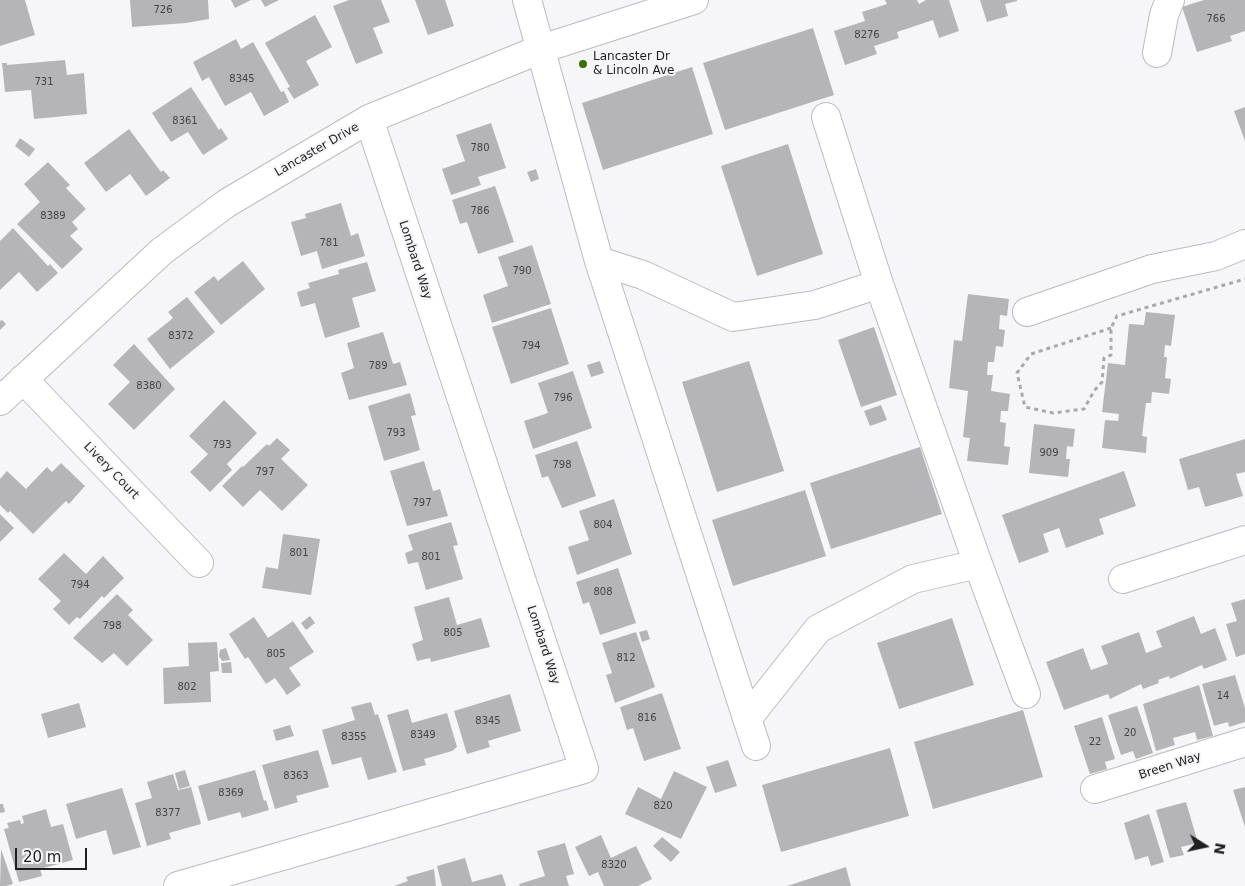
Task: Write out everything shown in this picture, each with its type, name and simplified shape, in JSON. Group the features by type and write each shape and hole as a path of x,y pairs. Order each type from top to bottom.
{"street":[{"path":"527,0 599,261 756,746"},
{"name":"Lancaster Drive","path":"0,401 162,251 226,203 369,119 541,49 694,0"},
{"path":"1156,53 1164,15 1170,0"},
{"path":"826,117 880,284 978,564 1026,694"},
{"name":"Lombard Way","path":"178,886 584,769 369,119"},
{"path":"1027,312 1152,268 1216,256 1245,244"},
{"path":"599,261 643,275 733,316 815,305 880,284"},
{"name":"Livery Court","path":"23,379 199,563"},
{"path":"1123,579 1245,540"},
{"path":"747,720 818,629 913,579 978,564"},
{"name":"Breen Way","path":"1095,789 1245,742"}],"path":[{"path":"1111,328 1030,354 1017,373 1025,407 1052,413 1084,409 1094,391 1102,382 1104,358 1111,355 1111,328 1117,316 1245,279"}],"building":[{"path":"0,0 25,0 35,35 0,46"},
{"path":"130,0 208,0 209,19 186,23 132,27"},
{"path":"231,0 251,0 235,8"},
{"path":"261,0 279,0 265,7"},
{"path":"349,0 381,0 390,22 373,28 383,53 356,64 333,6"},
{"path":"415,0 445,0 454,26 428,35"},
{"path":"885,0 917,0 919,4 926,0 949,0 959,31 939,38 933,20 897,32 899,38 874,46 877,54 845,65 834,31 865,21 862,12 887,4"},
{"path":"980,0 1017,1 1005,4 1008,16 987,22"},
{"path":"1204,0 1245,0 1245,31 1230,36 1232,41 1197,52 1182,7"},
{"path":"315,15 332,47 306,61 319,85 294,99 287,88 290,87 265,43"},
{"path":"813,28 834,95 725,130 703,63"},
{"path":"236,39 241,49 253,42 281,92 284,91 289,102 264,116 251,92 225,106 209,77 202,81 193,62"},
{"path":"65,60 67,75 84,73 87,114 34,119 31,90 5,92 2,63 7,63 7,65"},
{"path":"692,67 713,134 603,170 582,103"},
{"path":"191,87 219,130 221,128 228,139 203,155 188,132 171,142 152,113"},
{"path":"1245,107 1245,141 1234,111"},
{"path":"491,123 506,168 478,177 481,185 451,195 442,169 465,161 456,135"},
{"path":"129,129 161,172 163,170 170,178 146,196 130,174 106,192 84,163"},
{"path":"20,138 35,149 29,157 15,146"},
{"path":"788,144 823,254 757,276 721,166"},
{"path":"48,162 70,185 66,188 86,209 72,222 78,229 70,236 83,249 62,269 17,224 40,202 24,184"},
{"path":"536,169 539,179 531,182 527,172"},
{"path":"495,186 514,242 478,254 467,222 460,224 452,200"},
{"path":"341,203 351,236 358,233 365,256 322,269 317,251 301,256 291,222 306,218 305,214"},
{"path":"13,228 48,266 50,264 58,273 37,292 19,272 0,290 0,241"},
{"path":"532,245 551,304 492,323 483,295 508,286 498,257"},
{"path":"243,261 265,289 221,325 194,292 214,276 218,281"},
{"path":"367,262 376,291 352,298 360,327 325,338 315,303 301,307 297,292 310,288 308,283 339,274 338,270"},
{"path":"968,294 1009,299 1007,316 1000,315 999,329 1005,330 1003,347 996,346 994,362 988,362 987,375 993,375 991,391 1010,394 1008,411 1001,411 1000,422 1006,423 1004,446 1010,447 1008,465 967,461 970,438 963,437 968,391 949,388 954,340 962,341"},
{"path":"187,297 215,332 170,369 147,339 173,318 168,312"},
{"path":"551,308 569,364 511,384 492,327"},
{"path":"1146,312 1175,315 1171,346 1165,345 1164,357 1167,357 1165,378 1171,379 1169,394 1152,392 1151,403 1146,403 1142,436 1147,437 1146,453 1102,448 1105,420 1118,421 1119,414 1102,412 1108,363 1125,365 1129,324 1144,325"},
{"path":"2,320 6,324 0,330 0,321"},
{"path":"874,327 897,395 861,407 838,340"},
{"path":"383,332 393,364 400,362 407,385 349,400 341,373 354,368 347,343"},
{"path":"134,344 175,389 134,430 108,404 130,382 113,365"},
{"path":"600,361 604,373 591,377 587,365"},
{"path":"749,361 784,471 717,492 682,382"},
{"path":"573,371 592,428 533,449 524,421 548,413 538,383"},
{"path":"410,393 416,415 411,416 420,450 384,461 368,406"},
{"path":"224,400 257,433 227,464 232,470 210,492 190,472 208,454 189,436"},
{"path":"881,405 887,420 870,426 864,411"},
{"path":"1034,424 1075,429 1073,447 1067,446 1066,459 1070,459 1068,477 1029,473"},
{"path":"277,438 290,450 281,459 308,485 282,511 260,490 243,507 222,486 267,444 269,446"},
{"path":"1245,439 1245,472 1236,474 1243,496 1205,507 1199,487 1188,490 1179,459"},
{"path":"577,441 596,496 562,508 548,476 542,478 535,455"},
{"path":"920,447 942,514 831,549 810,483"},
{"path":"424,461 433,491 440,489 448,516 407,526 390,471"},
{"path":"61,463 85,486 69,504 66,501 33,534 10,511 8,513 0,505 0,479 7,471 26,489 47,467 52,472"},
{"path":"1124,471 1136,506 1099,519 1104,534 1066,548 1059,528 1043,534 1049,552 1019,563 1002,515"},
{"path":"805,490 826,556 733,586 712,520"},
{"path":"614,499 632,554 577,575 568,547 589,540 579,511"},
{"path":"0,514 14,528 0,542"},
{"path":"451,522 458,545 453,546 463,579 426,590 418,562 408,564 405,553 413,550 408,535"},
{"path":"283,534 320,539 311,595 262,588 266,567 278,569"},
{"path":"64,553 86,574 103,556 124,578 104,598 102,596 80,619 77,617 69,625 53,609 61,601 38,579"},
{"path":"618,568 636,623 600,635 589,602 583,604 576,582"},
{"path":"117,594 133,610 128,615 153,640 127,666 114,653 102,663 73,638"},
{"path":"449,597 457,625 481,618 490,647 431,662 430,658 417,661 412,644 423,640 414,607"},
{"path":"1245,599 1245,654 1236,657 1226,624 1237,621 1231,603"},
{"path":"310,616 315,623 306,630 301,623"},
{"path":"1194,616 1201,634 1215,628 1227,660 1204,669 1202,665 1170,679 1169,676 1158,680 1159,683 1143,689 1141,684 1110,699 1108,694 1064,710 1046,662 1083,648 1091,670 1108,664 1101,646 1139,632 1146,653 1162,647 1156,631"},
{"path":"254,617 268,638 293,621 314,652 289,668 301,685 287,695 275,678 266,684 248,657 245,659 229,634"},
{"path":"952,618 974,685 899,709 877,643"},
{"path":"647,630 650,639 642,642 639,632"},
{"path":"636,632 655,687 615,703 606,675 612,673 602,643"},
{"path":"217,642 219,671 210,672 211,702 164,704 163,668 189,666 188,643"},
{"path":"226,648 230,660 222,661 219,656 220,650"},
{"path":"231,662 232,673 222,673 221,663"},
{"path":"1235,675 1245,708 1245,722 1229,727 1228,722 1214,726 1202,684"},
{"path":"1199,685 1213,736 1197,740 1195,732 1173,738 1175,745 1156,751 1143,704"},
{"path":"662,693 681,749 644,761 633,728 627,730 620,707"},
{"path":"510,694 521,731 488,741 490,747 467,754 454,711"},
{"path":"371,702 375,715 378,714 397,772 368,780 361,757 332,765 322,730 355,720 351,707"},
{"path":"79,703 86,727 48,738 41,714"},
{"path":"1137,706 1153,753 1136,759 1133,751 1121,755 1108,715"},
{"path":"408,709 412,723 447,713 457,747 452,751 424,759 426,765 403,771 387,715"},
{"path":"1023,710 1043,777 933,809 914,742"},
{"path":"1102,717 1115,759 1105,762 1107,769 1090,774 1074,726"},
{"path":"290,725 294,736 276,741 273,730"},
{"path":"890,748 909,816 781,852 762,785"},
{"path":"318,750 329,787 296,796 298,802 275,809 262,765"},
{"path":"728,760 737,786 715,793 706,767"},
{"path":"185,770 190,786 179,789 175,773"},
{"path":"255,770 264,801 266,800 269,810 242,818 240,812 208,821 198,786"},
{"path":"674,771 707,787 681,839 625,814 638,787 661,799"},
{"path":"173,774 178,790 191,787 201,824 169,833 171,839 147,846 135,803 152,798 147,782"},
{"path":"1245,787 1245,827 1233,790"},
{"path":"122,788 141,847 113,855 106,830 76,839 66,804"},
{"path":"1186,802 1198,843 1181,847 1184,855 1170,858 1156,810"},
{"path":"0,804 3,804 5,812 0,813"},
{"path":"46,809 51,827 63,824 73,860 40,869 42,876 19,882 4,829 9,828 7,823 20,820 21,824 24,823 22,816"},
{"path":"1149,814 1164,862 1151,866 1148,856 1135,860 1124,823"},
{"path":"601,835 611,858 636,846 652,879 638,886 604,886 598,872 589,876 575,847"},
{"path":"662,837 680,852 671,862 653,846"},
{"path":"565,843 574,874 566,876 569,886 520,886 519,884 545,876 537,851"},
{"path":"1,849 13,884 6,886 0,886"},
{"path":"465,858 472,882 502,874 506,886 442,886 437,866"},
{"path":"846,867 851,886 787,886"},
{"path":"434,869 436,886 394,886 408,881 406,877"}],"place":[{"name":"Lancaster Dr & Lincoln Ave","path":"583,64"}]}
